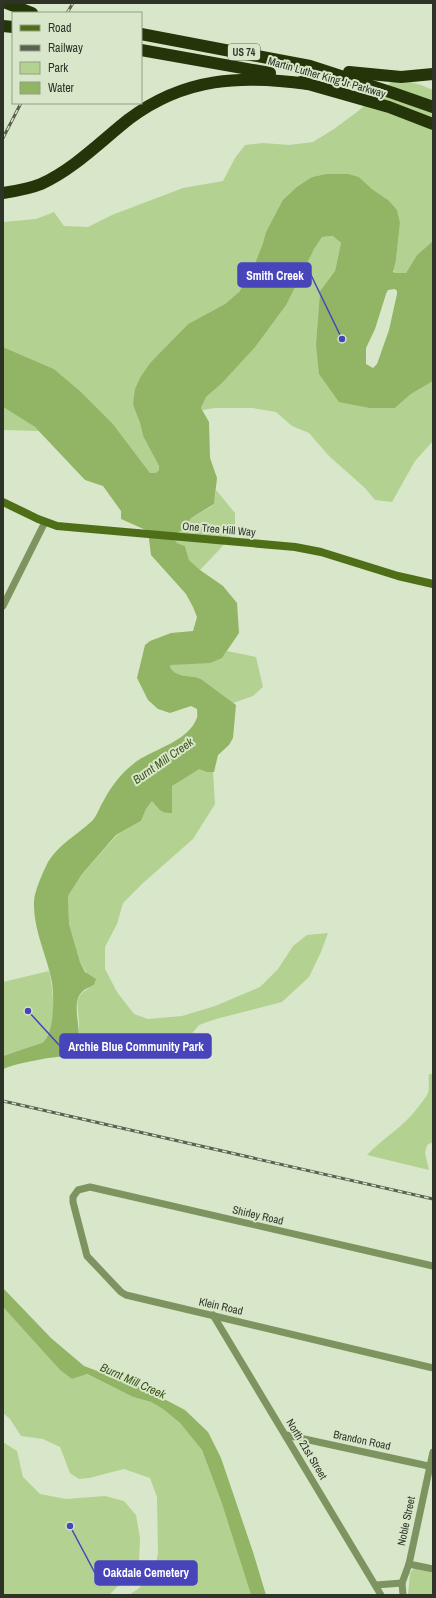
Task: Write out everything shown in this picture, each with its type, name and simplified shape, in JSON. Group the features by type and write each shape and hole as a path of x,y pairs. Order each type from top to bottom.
{"highway":[{"path":"6,3 29,12"},
{"path":"3,10 14,12"},
{"name":"Martin Luther King Jr Parkway","path":"142,34 347,74 433,107"},
{"name":"Martin Luther King Jr Parkway","path":"142,50 264,72 341,92 433,124"},
{"path":"347,74 413,77 433,74"},
{"path":"3,193 19,191 41,184 59,174 131,118 154,103 176,93 218,81 239,79 278,80 308,84"}],"street":[{"name":"One Tree Hill Way","path":"3,502 45,522 66,527 295,547 313,550 379,571 433,584"},
{"path":"3,606 45,522"},
{"name":"Shirley Road","path":"78,1190 90,1187 433,1266"},
{"name":"Klein Road","path":"78,1190 73,1197 72,1202 87,1256 121,1292 126,1295 433,1368"},
{"name":"North 21st Street","path":"213,1315 381,1595"},
{"name":"Brandon Road","path":"286,1435 431,1467"},
{"name":"Noble Street","path":"403,1595 402,1583 409,1564 433,1452"},
{"path":"409,1564 433,1570"},
{"path":"376,1585 402,1583"}],"green space":[{"path":"396,78 433,90 433,241 417,255 406,273 396,273 393,271 396,260 400,223 388,200 372,189 359,177 326,174 312,177 298,186 266,232 250,276 239,292 225,304 188,324 150,363 141,376 133,405 143,436 159,466 157,473 150,473 113,424 80,391 54,369 3,347 3,222 36,219 54,212 64,226 88,227 112,215 183,188 223,181 235,158 245,145 263,143 289,145 313,142 357,112"},
{"path":"334,236 341,243 335,271 320,291 316,344 395,408 411,394 433,381 433,441 415,461 392,502 375,500 365,488 329,456 309,433 292,426 276,412 253,408 215,408 202,410 201,408 206,397 221,384 322,237"},
{"path":"3,407 35,427 39,431 3,430"},
{"path":"216,490 235,513 235,531 200,570 189,560 185,546 177,543 172,537 187,526 191,518 214,504"},
{"path":"227,651 256,657 263,687 253,696 233,703 201,679 180,675 173,671 170,667 171,665 222,658"},
{"path":"199,768 207,772 213,772 215,804 193,839 143,883 123,903 117,924 105,947 105,969 117,992 134,1014 148,1019 182,1016 215,1006 260,987 278,969 293,946 307,935 328,933 321,952 309,977 282,1002 216,1019 199,1025 184,1043 78,1043 79,997 87,989 94,985 80,962 69,924 68,896 82,874 117,835 141,821 146,809 152,801 158,809 172,786"},
{"path":"49,971 53,997 53,1019 48,1037 40,1045 3,1056 3,982"},
{"path":"429,1074 433,1074 433,1142 427,1145 425,1153 429,1170 367,1155 407,1120 419,1106 428,1093"},
{"path":"3,1307 60,1370 72,1379 86,1374 133,1397 151,1402 163,1409 180,1423 202,1450 221,1501 251,1595 129,1595 138,1589 154,1573 158,1553 157,1497 150,1478 124,1469 79,1479 70,1473 60,1447 43,1439 21,1436 10,1419 3,1413"},
{"path":"3,1442 17,1451 23,1477 40,1494 66,1499 105,1496 124,1501 136,1515 140,1538 139,1561 133,1578 117,1587 109,1595 3,1595"},
{"path":"414,1568 433,1573 433,1595 408,1595 410,1573"}],"water":[{"name":"Burnt Mill Creek","path":"326,174 348,174 359,177 372,189 388,200 397,210 400,223 396,260 393,272 406,273 417,255 433,241 433,381 411,394 395,408 370,408 339,402 319,374 316,344 320,291 335,271 341,243 333,236 322,237 314,249 286,305 255,347 221,384 206,397 201,408 209,422 210,458 217,478 214,504 191,518 187,526 172,537 177,543 185,546 189,560 200,570 223,586 237,603 239,633 222,658 210,663 171,665 170,667 173,671 180,675 201,679 236,705 233,738 229,745 218,755 214,772 207,772 199,769 172,786 172,813 165,813 152,801 146,809 141,821 116,835 82,874 68,896 69,924 80,962 85,972 96,979 94,985 84,990 78,997 77,1014 79,1032 75,1048 65,1056 25,1062 3,1069 3,1056 42,1043 46,1039 53,1015 52,982 38,933 34,912 34,898 41,876 48,862 57,850 94,819 111,789 127,769 137,761 186,734 197,719 197,709 191,706 170,713 158,709 148,700 137,678 145,645 150,641 171,633 193,631 197,617 186,594 151,555 148,531 121,519 121,511 103,486 85,480 35,427 3,407 3,347 54,369 80,391 113,424 150,473 156,473 159,470 159,466 143,436 133,405 135,389 141,376 150,363 188,324 225,304 239,292 250,276 266,232 283,200 298,186 312,177","holes":["395,289 397,291 389,330 377,364 373,368 366,364 366,348 375,329 388,290"]},
{"path":"3,1288 51,1338 84,1366 145,1389 185,1410 208,1432 221,1458 266,1595 251,1595 221,1501 202,1450 180,1423 163,1409 151,1402 133,1397 87,1374 72,1379 60,1370 3,1307"}],"railway":[{"path":"68,12 73,3"},
{"path":"3,138 20,104"},
{"path":"3,1101 433,1199"}],"place":[{"name":"Smith Creek","path":"342,339"},
{"name":"Archie Blue Community Park","path":"28,1011"},
{"name":"Oakdale Cemetery","path":"70,1526"}]}
